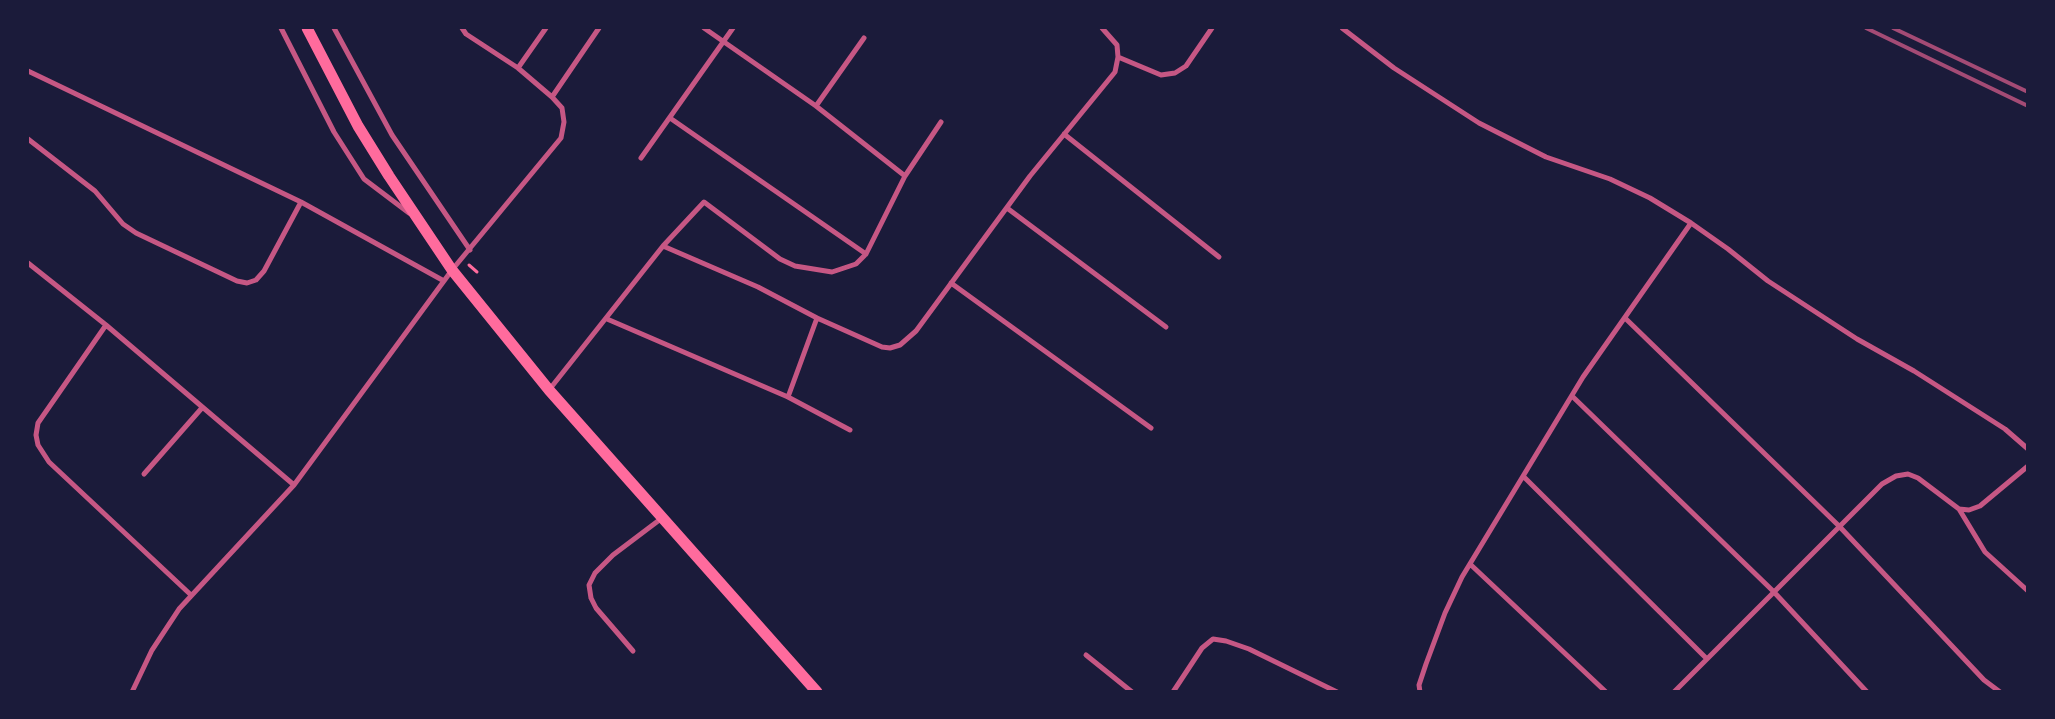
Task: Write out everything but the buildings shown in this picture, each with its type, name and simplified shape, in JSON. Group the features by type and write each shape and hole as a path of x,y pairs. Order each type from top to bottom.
{"highway":[{"path":"307,28 358,126 452,270 549,390 817,692"}],"street":[{"path":"281,28 334,132 364,180 418,219"},
{"path":"334,28 392,135 470,250"},
{"path":"132,692 152,650 179,608 294,485 452,270 561,138 564,122 562,108 518,68 466,34 462,28"},
{"path":"518,68 546,28"},
{"path":"552,97 599,28"},
{"path":"704,28 816,106 905,176"},
{"path":"641,158 733,28"},
{"path":"663,246 758,286 817,318 882,347 890,348 908,339 1030,176 1114,72 1118,57 1117,45 1102,28"},
{"path":"1118,57 1161,75 1175,73 1186,66 1212,28"},
{"path":"1342,28 1394,68 1479,123 1546,157 1618,183 1650,198 1691,222 1768,281 1856,339 1914,371 2005,429 2028,449"},
{"path":"816,106 864,38"},
{"path":"28,72 301,202 444,281"},
{"path":"670,118 866,254"},
{"path":"549,390 663,246 704,202 780,260 795,266 832,272 856,264 866,254 905,176 941,122"},
{"path":"1064,134 1219,257"},
{"path":"28,139 95,191 123,224 136,233 236,281 248,284 256,280 264,271 301,202"},
{"path":"1007,208 1166,327"},
{"path":"1420,692 1419,685 1445,613 1470,564 1572,396 1691,222"},
{"path":"28,262 294,485"},
{"path":"951,283 1150,428"},
{"path":"788,397 817,318"},
{"path":"1625,318 1839,526 1984,680 2000,692"},
{"path":"607,319 788,397 850,430"},
{"path":"106,326 38,423 36,435 38,445 49,462 191,596"},
{"path":"1572,396 1773,591 1867,692"},
{"path":"144,474 201,408"},
{"path":"1959,509 1969,510 1980,506 2028,466"},
{"path":"1674,692 1882,484 1896,476 1908,474 1918,478 1959,509 1985,552 2028,591"},
{"path":"1523,476 1706,658"},
{"path":"633,651 596,608 591,598 590,585 595,573 613,555 662,518"},
{"path":"1470,564 1606,692"},
{"path":"1173,692 1202,648 1213,639 1226,641 1249,649 1337,692"},
{"path":"1086,655 1132,692"}],"railway":[{"path":"1866,28 2028,106"},
{"path":"1893,28 2028,92"}]}
